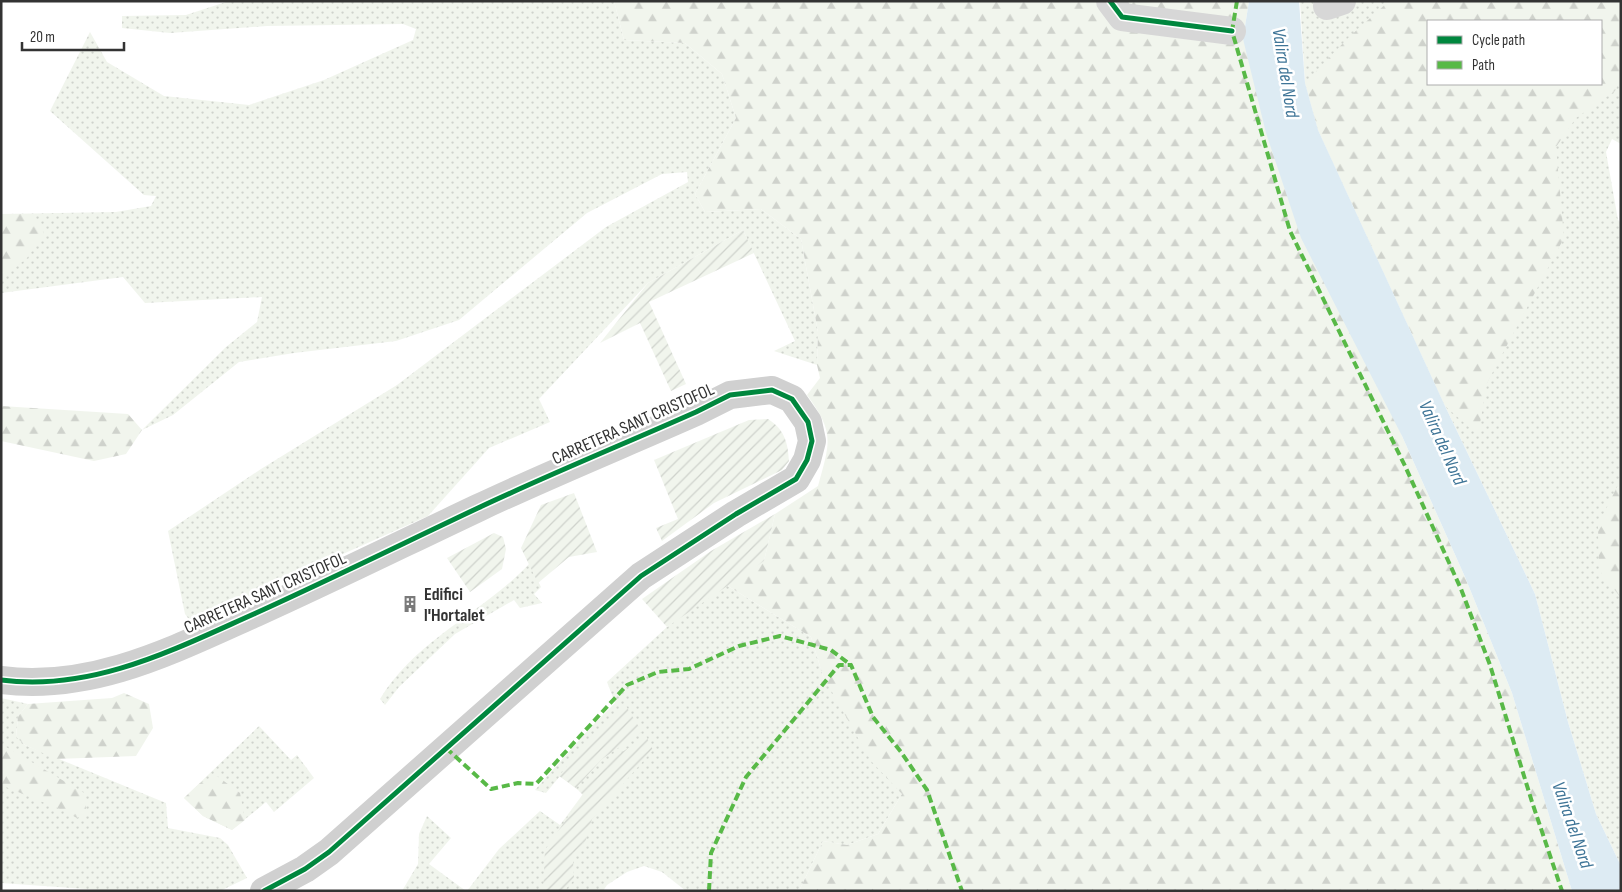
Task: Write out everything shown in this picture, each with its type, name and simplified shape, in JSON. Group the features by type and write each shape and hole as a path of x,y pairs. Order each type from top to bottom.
{"main road":[{"name":"CARRETERA SANT CRISTOFOL","path":"1,680 36,684 88,677 127,668 319,585 481,507 696,412 730,395 772,390 792,400 808,422 812,441 807,460 796,479 736,514 641,576 329,852 305,869 264,891"}],"street":[{"path":"1110,1 1122,17 1232,31"}],"green space":[{"path":"229,1 614,1 624,40 685,43 722,74 736,118 695,194 705,212 761,209 801,239 818,332 817,365 774,351 795,341 743,230 648,283 539,399 550,422 489,448 428,516 191,622 185,614 168,531 261,469 397,385 606,227 688,182 687,172 662,174 587,213 459,320 396,341 294,353 239,362 173,415 142,430 226,347 257,322 262,297 145,303 123,277 1,293 1,214 116,212 151,206 156,196 144,195 50,111 90,32 107,62 164,96 249,105 324,80 413,40 416,29 403,24 267,26 170,33 122,28 122,16 186,15"},
{"path":"614,1 1249,1 1243,39 1402,436 1465,577 1512,693 1572,891 799,891 823,841 847,845 878,834 902,794 871,761 823,676 811,637 723,583 764,561 775,514 818,486 825,459 828,438 826,429 816,408 807,395 820,378 817,365 818,332 801,239 761,209 705,212 695,194 736,118 722,74 685,43 624,40"},
{"path":"1300,1 1621,1 1621,144 1612,139 1606,152 1618,220 1621,223 1621,866 1596,814 1568,722 1535,594 1445,406 1318,130 1305,83"},
{"path":"1389,1 1621,1 1621,78 1615,91 1576,118 1556,147 1564,238 1487,383 1478,435 1445,406 1318,130 1305,83 1347,39"},
{"path":"1,214 32,214 44,233 27,258 1,279"},
{"path":"743,230 754,253 649,302 686,384 671,391 640,323 600,343 648,283"},
{"path":"1,406 128,414 142,430 126,454 94,461 1,441"},
{"path":"768,419 778,427 788,448 789,461 782,470 714,503 662,541 656,528 678,519 654,460 749,420"},
{"path":"1621,479 1621,598 1599,570 1598,525"},
{"path":"574,493 597,552 569,557 538,583 521,548 541,505"},
{"path":"775,514 764,561 667,627 642,599 711,551"},
{"path":"494,533 503,537 506,549 502,569 470,592 447,558"},
{"path":"529,564 541,587 534,594 542,603 520,608 514,600 455,634 399,687 385,705 380,699 412,659 511,581"},
{"path":"723,583 811,637 823,676 902,794 878,834 847,845 823,841 799,891 686,891 662,872 644,866 627,872 607,885 603,891 467,891 499,849 540,811 560,825 583,794 560,776 546,793 535,790 615,703 607,682 667,627"},
{"path":"124,693 149,704 153,728 136,756 56,759 25,745 16,737 18,716 28,704 112,698"},
{"path":"1,698 28,704 18,716 16,736 25,745 166,803 168,828 220,838 228,845 247,878 220,891 115,891 1,883"},
{"path":"626,706 642,732 602,759 576,788 559,776 592,735"},
{"path":"259,726 291,760 297,755 314,778 274,812 266,802 232,830 203,816 184,798"},
{"path":"646,736 653,750 592,819 586,840 573,860 574,880 564,891 543,891 545,850 583,795 579,791 609,761"},
{"path":"1,744 86,794 86,813 77,818 1,785"},
{"path":"217,776 240,793 245,820 232,830 203,816 184,798 200,783"},
{"path":"427,816 451,838 429,864 466,891 402,891 418,864 419,834"}],"water":[{"name":"Valira del Nord","path":"1249,1 1299,1 1305,83 1318,130 1445,406 1535,594 1568,722 1596,814 1621,866 1621,891 1572,891 1512,693 1465,577 1402,436 1301,238 1266,133 1243,39"}],"marked path":[{"path":"1237,1 1232,31 1290,231 1405,466 1461,589 1490,665 1532,802 1562,891"},
{"path":"446,748 491,789 518,783 536,784 627,685 658,672 689,669 739,646 780,636 831,650 851,665"},
{"path":"709,891 711,853 746,777 839,665 851,665 873,717 901,752 927,790 962,891"}],"cycle path":[{"path":"1110,1 1122,17 1232,31"},
{"path":"1,680 35,682 68,680 101,674 164,653 256,613 505,495 696,412 730,395 772,390 792,399 808,422 812,441 807,460 796,479 736,514 641,576 329,852 305,869 264,891"}],"place":[{"name":"Edifici l'Hortalet","path":"410,604"}]}
